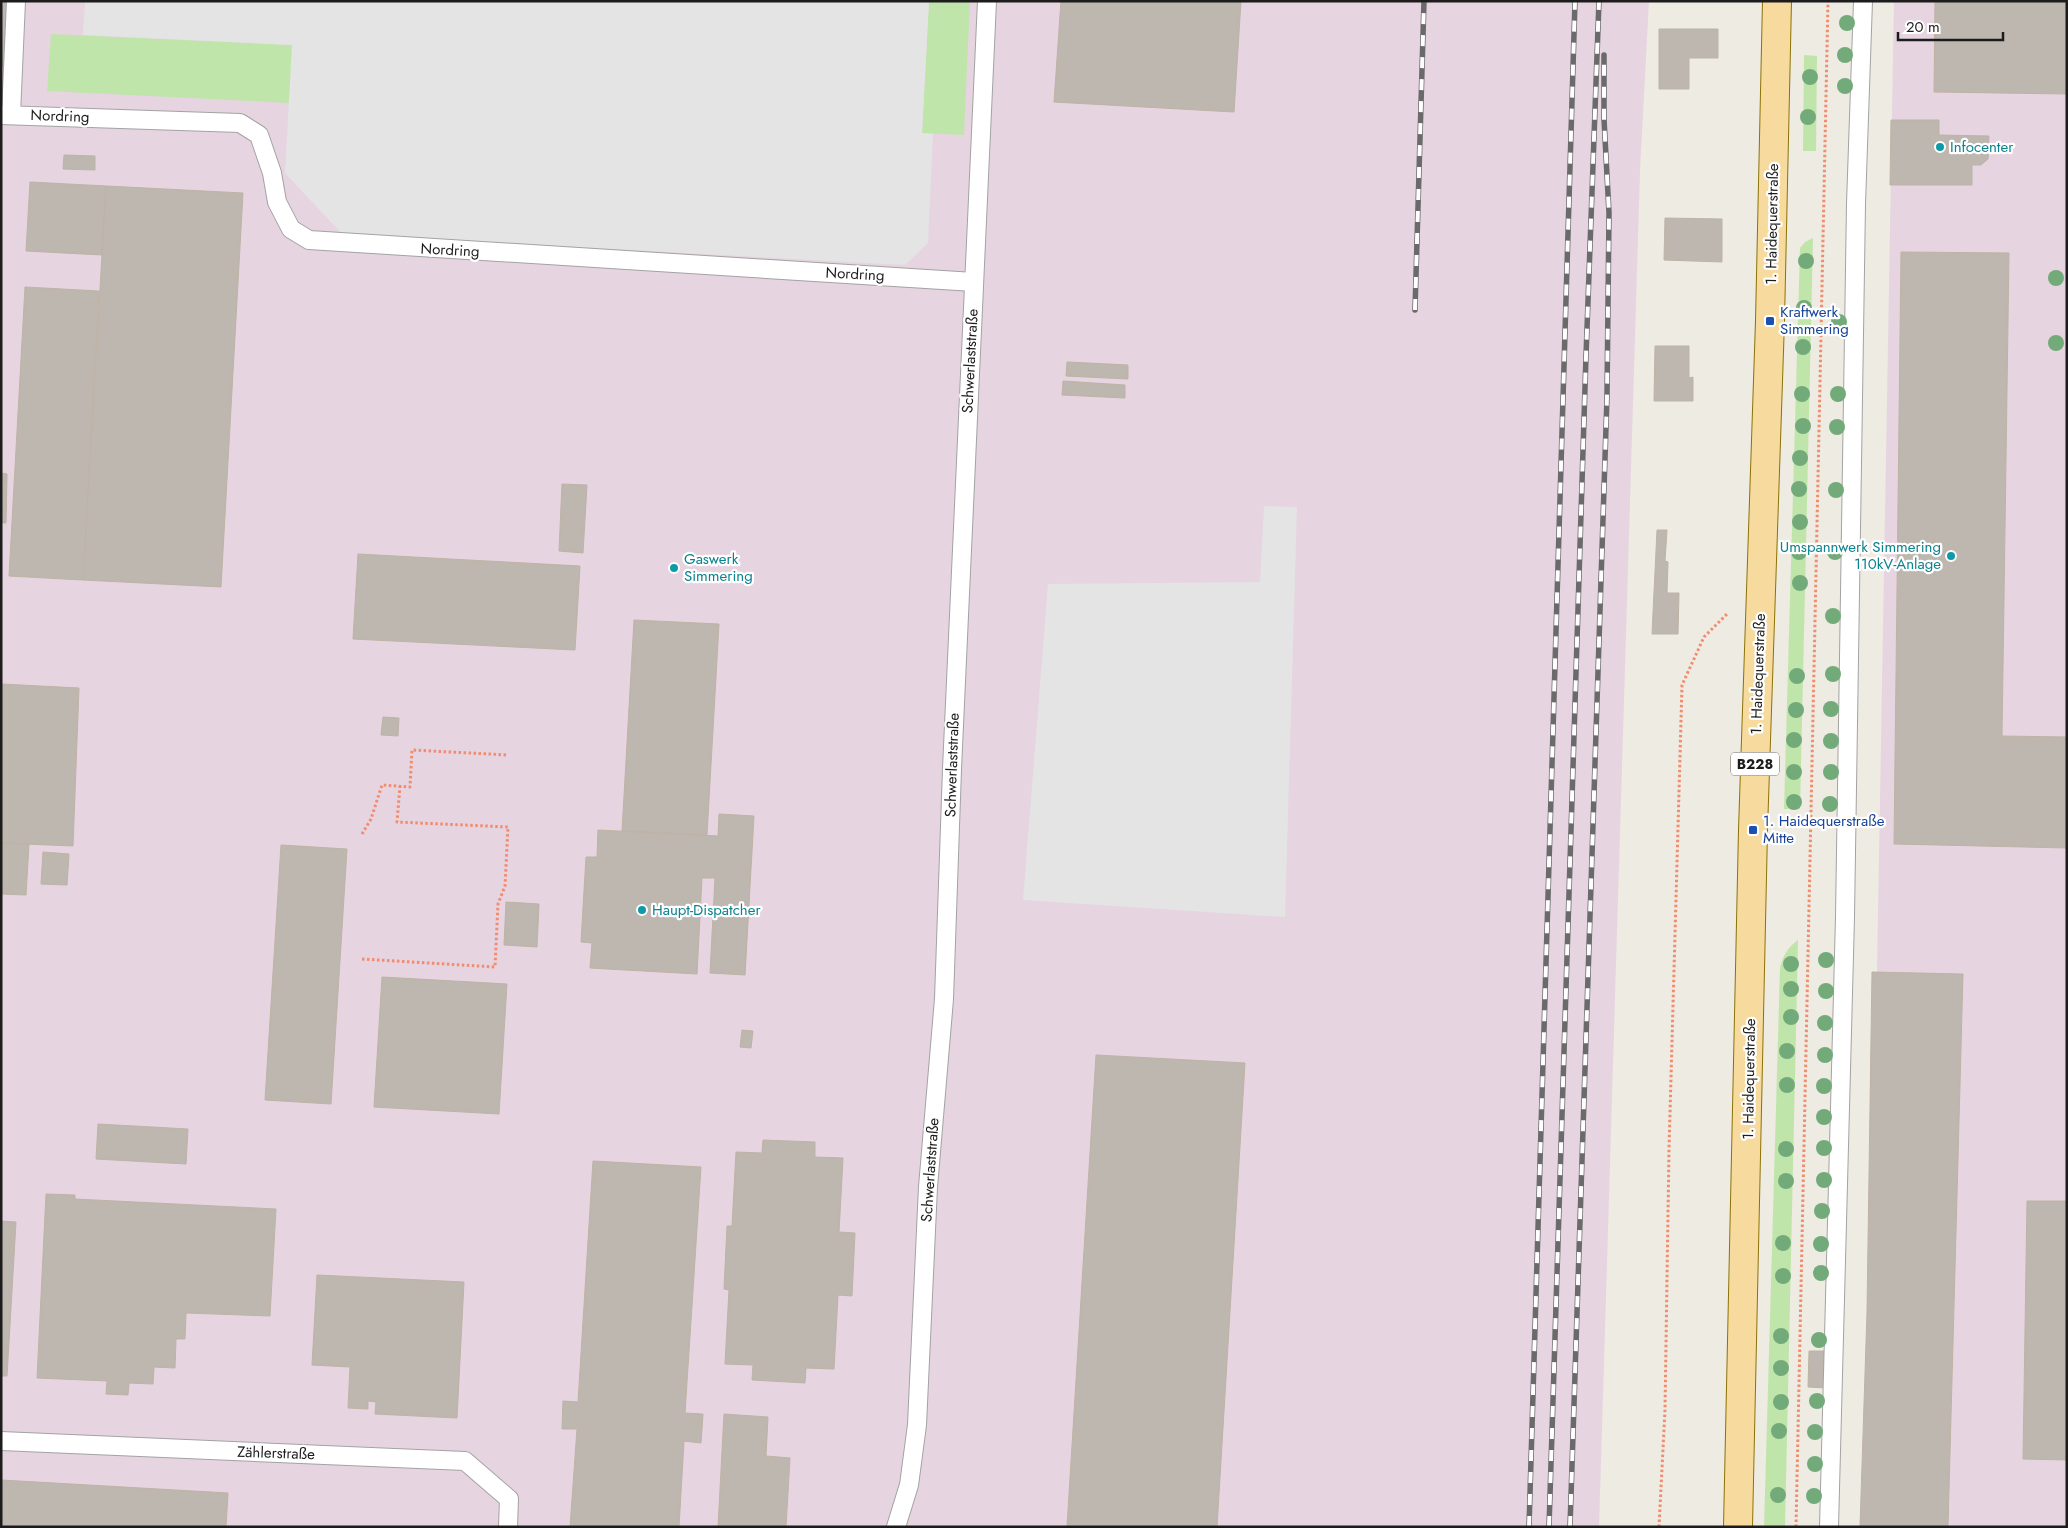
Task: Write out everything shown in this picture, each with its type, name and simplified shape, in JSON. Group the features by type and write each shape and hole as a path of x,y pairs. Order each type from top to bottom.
{"main road":[{"name":"1. Haidequerstraße","path":"1738,1527 1753,830 1762,580 1777,1"}],"lane":[{"path":"6,114 16,1"},
{"name":"Schwerlaststraße","path":"896,1527 909,1485 916,1425 928,1187 944,999 952,759 987,1"},
{"path":"1830,1527 1845,917 1856,204 1863,1"},
{"name":"Nordring","path":"6,114 240,123 259,135 272,173 277,202 291,229 309,240 974,282"},
{"name":"Zählerstraße","path":"1,1441 465,1461 509,1499 508,1527"}],"path":[{"path":"1796,1527 1828,1"},
{"path":"1659,1527 1665,1410 1669,1149 1682,685 1704,636 1762,580"},
{"path":"362,834 371,819 382,785 399,788 410,787 412,750 508,755"},
{"path":"362,959 495,967 498,904 504,886 508,827 397,822 399,788"}],"shaded area":[{"name":"Gaswerk Simmering","path":"1,1 1649,1 1640,170 1599,1527 1,1527"},
{"path":"85,1 929,1 922,133 933,134 928,243 905,265 342,234 285,173 292,45 83,35"},
{"path":"1894,1 2067,1 2067,1527 1860,1527 1867,1312 1872,972 1877,972"},
{"path":"1264,506 1297,507 1285,917 1023,900 1048,584 1260,582"}],"green space":[{"path":"929,1 970,1 964,135 922,133"},
{"path":"51,34 293,45 289,103 47,91"},
{"path":"1804,55 1817,56 1816,151 1803,151"},
{"path":"1813,238 1800,809 1784,809 1800,248 1805,242"},
{"path":"1798,940 1785,1527 1764,1527 1780,968 1786,952"}],"building":[{"path":"1,1 11,1 8,66 1,66"},
{"path":"1061,1 1241,1 1234,112 1054,102"},
{"path":"1935,1 2067,1 2067,94 1934,92"},
{"path":"1659,29 1718,29 1718,58 1689,58 1689,89 1659,89"},
{"name":"Infocenter","path":"1891,120 1939,120 1939,135 1989,136 1988,159 1981,165 1972,165 1972,185 1890,185"},
{"path":"64,155 95,156 95,170 63,169"},
{"path":"30,182 106,186 102,255 26,251"},
{"path":"106,186 243,193 221,587 83,580"},
{"path":"1665,218 1722,219 1722,262 1664,260"},
{"name":"Umspannwerk Simmering 110kV-Anlage","path":"1901,252 2009,253 2002,736 2067,737 2067,848 1894,844"},
{"path":"25,287 99,291 83,580 9,576"},
{"path":"1655,346 1689,346 1689,378 1693,377 1693,401 1654,401"},
{"path":"1067,362 1128,365 1128,379 1066,376"},
{"path":"1063,381 1125,385 1125,398 1062,395"},
{"path":"1,473 7,474 6,523 1,523"},
{"path":"562,484 587,485 583,553 559,551"},
{"path":"1657,530 1667,530 1665,561 1668,562 1667,593 1679,593 1678,634 1652,634"},
{"path":"358,554 580,566 575,650 353,639"},
{"path":"634,620 719,624 707,835 622,831"},
{"path":"1,684 79,688 73,846 1,843"},
{"path":"383,717 399,718 398,736 381,735"},
{"name":"Haupt-Dispatcher","path":"719,814 754,816 745,975 710,973 715,878 702,878 697,974 590,968 592,943 581,942 586,857 597,857 598,830 718,836"},
{"path":"1,843 29,844 26,895 1,894"},
{"path":"281,845 347,849 331,1104 265,1100"},
{"path":"43,852 69,854 67,885 41,884"},
{"path":"506,902 539,904 537,947 504,945"},
{"path":"1872,972 1963,974 1948,1527 1860,1527 1867,1312"},
{"path":"382,977 507,984 499,1114 374,1107"},
{"path":"742,1030 753,1031 751,1048 740,1047"},
{"path":"1096,1055 1245,1063 1217,1527 1067,1527"},
{"path":"98,1124 188,1129 186,1164 96,1159"},
{"path":"763,1140 815,1142 815,1157 843,1158 839,1232 855,1233 852,1296 838,1295 834,1369 806,1368 805,1383 752,1380 753,1365 725,1364 729,1290 724,1289 727,1226 732,1226 736,1152 762,1153"},
{"path":"593,1161 701,1167 685,1413 703,1414 701,1443 684,1441 679,1527 570,1527 577,1429 562,1429 563,1401 578,1402"},
{"path":"46,1194 75,1195 75,1199 276,1209 270,1316 186,1313 185,1339 176,1339 175,1368 154,1367 153,1384 129,1383 128,1395 106,1394 107,1381 37,1378"},
{"path":"2027,1201 2067,1201 2067,1460 2023,1459"},
{"path":"1,1221 16,1222 7,1376 1,1376"},
{"path":"317,1275 464,1282 457,1418 375,1414 376,1402 368,1401 368,1409 348,1408 350,1367 312,1365"},
{"path":"1809,1351 1826,1351 1825,1388 1808,1387"},
{"path":"724,1414 768,1417 766,1456 790,1458 786,1527 718,1527"},
{"path":"1,1480 228,1493 226,1527 1,1527"}],"railway":[{"path":"1415,310 1424,1"},
{"path":"1529,1527 1575,1"},
{"path":"1549,1527 1599,1"},
{"path":"1570,1527 1607,397 1609,213 1604,119 1604,55"}],"place":[{"name":"Infocenter","path":"1940,147"},
{"name":"Kraftwerk Simmering","path":"1770,321"},
{"name":"Umspannwerk Simmering 110kV-Anlage","path":"1951,556"},
{"name":"Gaswerk Simmering","path":"674,568"},
{"name":"1. Haidequerstraße Mitte","path":"1753,830"},
{"name":"Haupt-Dispatcher","path":"642,910"}]}
